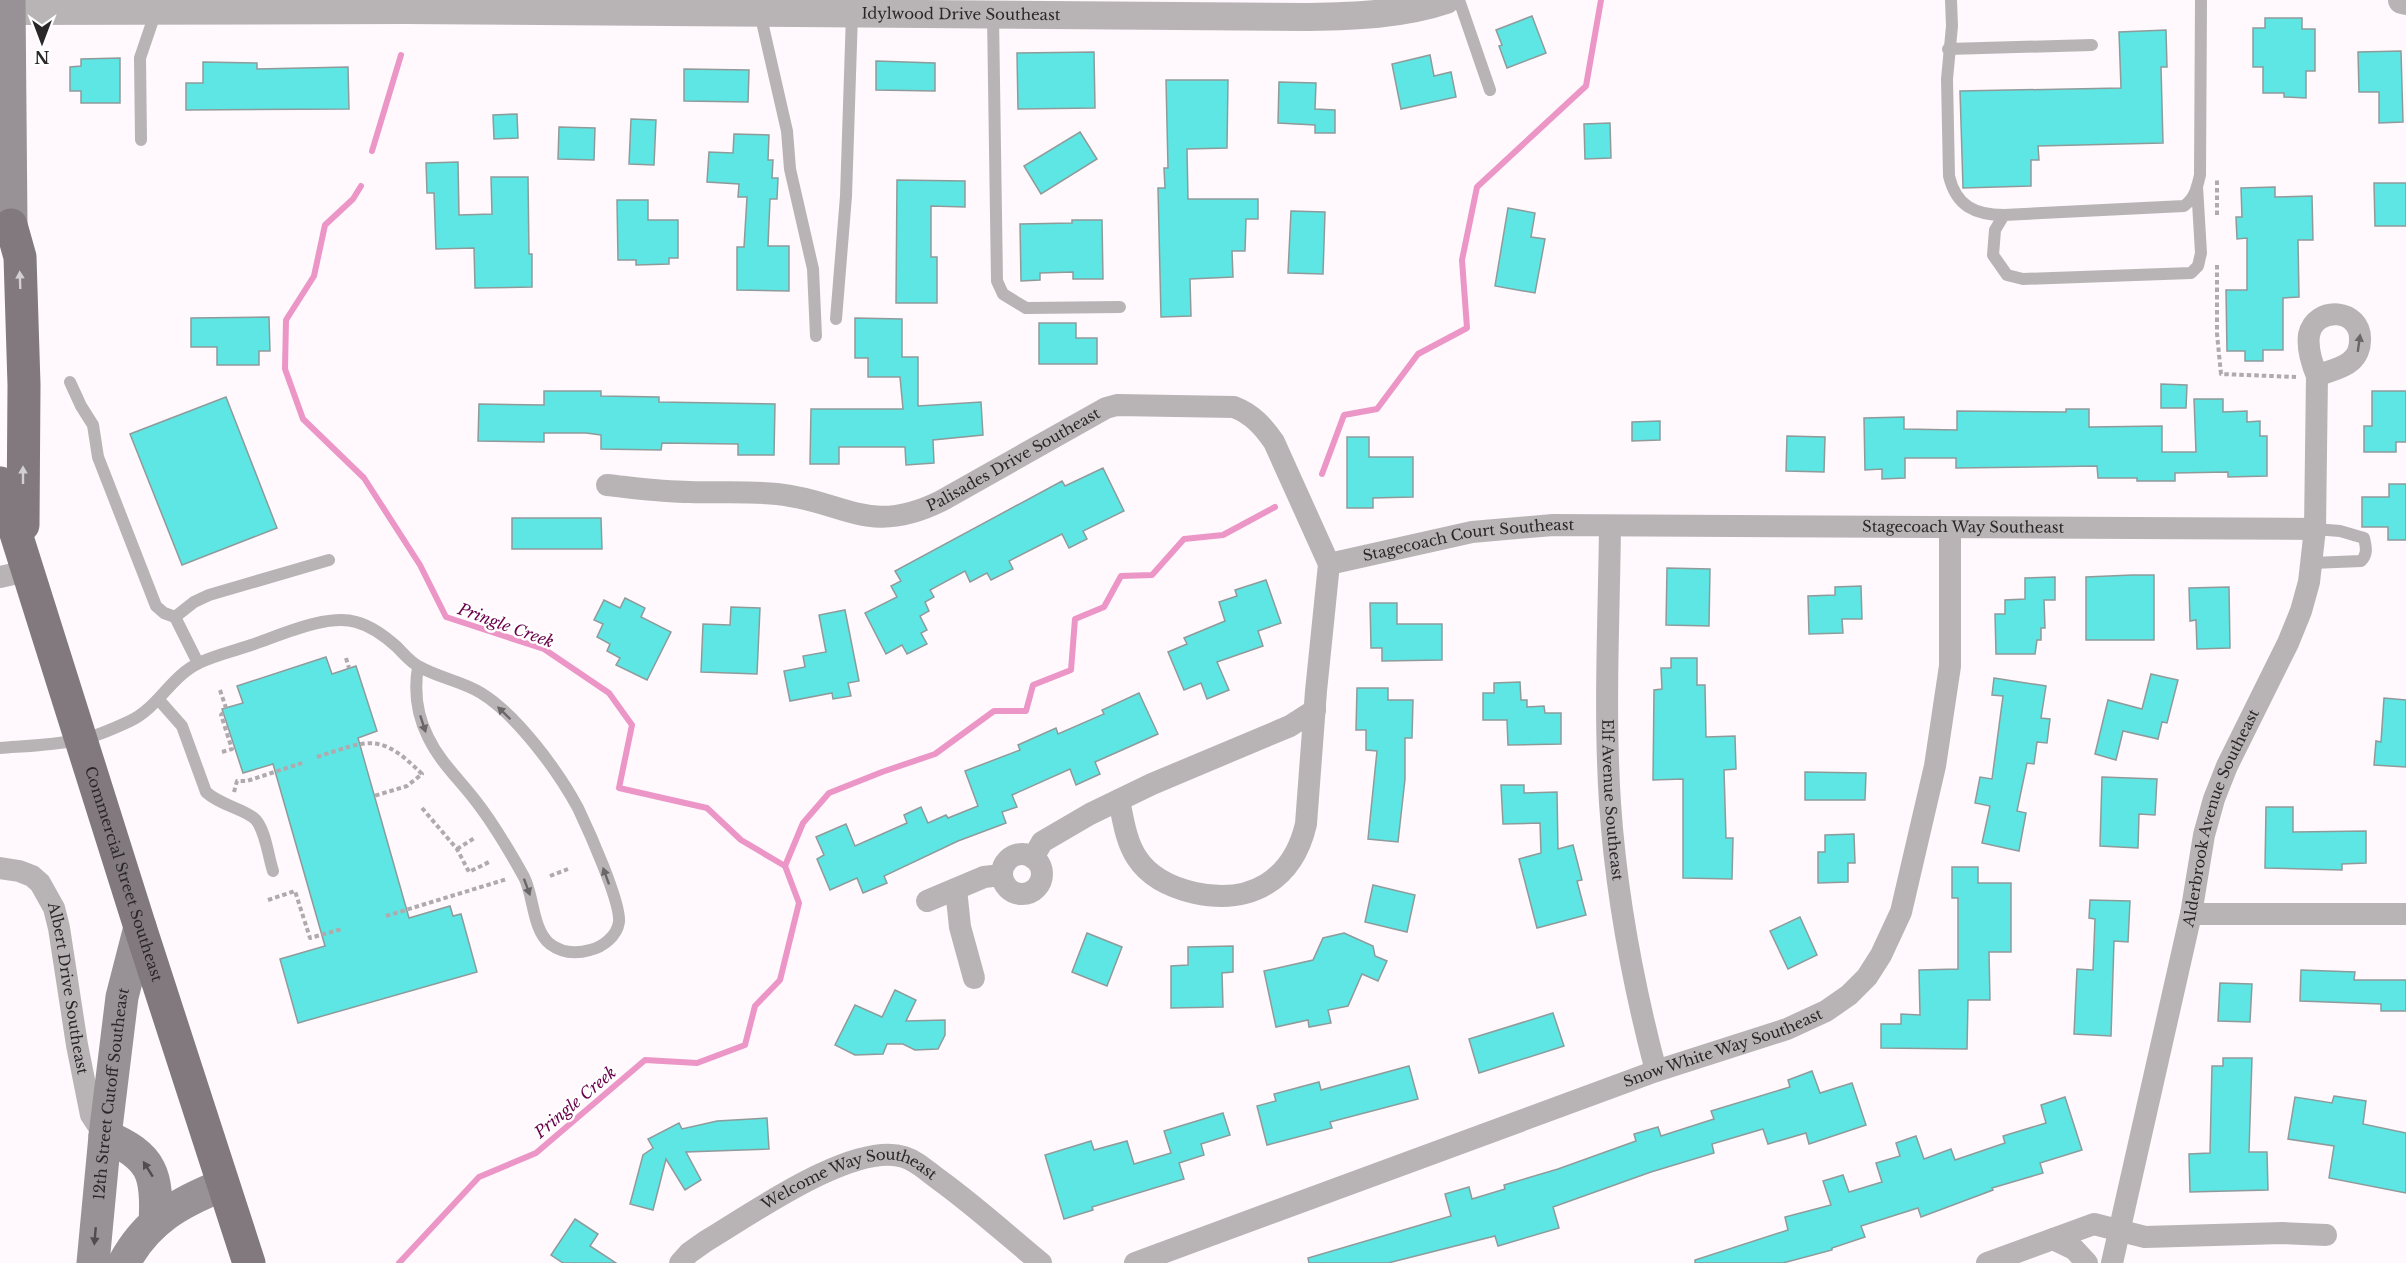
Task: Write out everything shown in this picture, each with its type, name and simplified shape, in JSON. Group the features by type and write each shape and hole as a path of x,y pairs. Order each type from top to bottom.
{"main road":[{"path":"6,5 5,166 12,225 20,257 24,385 17,568"},
{"name":"Commercial Street Southeast","path":"3,501 17,568 80,740 249,1263"},
{"name":"12th Street Cutoff Southeast","path":"93,1263 105,1136 122,998 140,927"},
{"path":"105,1136 130,1148 149,1168 156,1190 154,1223"},
{"path":"124,1263 133,1247 154,1223 188,1199 224,1185"}],"street":[{"name":"Idylwood Drive Southeast","path":"6,5 156,11 569,6 760,13 797,7 852,14 1342,17 1407,10 1446,0"},
{"name":"Alderbrook Avenue Southeast","path":"2112,1263 2191,914 2202,846 2214,799 2234,750 2288,643 2301,611 2312,563 2315,530 2317,376"},
{"name":"Palisades Drive Southeast","path":"608,485 687,492 796,496 857,515 879,518 900,516 921,511 941,501 1106,408 1117,405 1234,407 1246,412 1256,420 1274,442 1329,564"},
{"name":"Stagecoach Court Southeast","path":"1329,564 1490,530 1534,526 1610,526"},
{"name":"Stagecoach Way Southeast","path":"1610,526 2315,530"},
{"name":"Elf Avenue Southeast","path":"1610,526 1608,754 1610,805 1628,944 1638,1001 1656,1071"},
{"name":"Snow White Way Southeast","path":"1135,1263 1656,1071 1787,1029 1826,1011 1867,977 1881,955 1901,912 1935,766 1950,666 1950,528"},
{"path":"1119,801 1137,858 1165,883 1181,890 1206,895 1242,895 1260,889 1283,872 1302,843 1306,824 1329,564"},
{"path":"1033,858 1042,842 1090,814 1152,784 1290,726 1315,710"},
{"path":"1015,855 1027,855 1033,858 1038,862 1042,875 1041,882 1032,892 1018,895 1006,888 1001,875 1005,863 1015,855"},
{"name":"Albert Drive Southeast","path":"0,868 32,876 40,883 54,908 91,1115 105,1136"},
{"path":"927,901 984,877 1001,875"},
{"path":"956,889 960,927 974,978"},
{"path":"2191,914 2406,914"},
{"name":"Welcome Way Southeast","path":"680,1263 689,1253 706,1241 828,1170 858,1158 880,1155 903,1156 917,1163 1041,1263"},
{"path":"1987,1263 2094,1224 2145,1237 2283,1233 2326,1235"},
{"path":"2053,1239 2074,1250 2087,1263"}],"lane":[{"path":"1459,0 1490,90"},
{"path":"1951,0 1952,26 1948,49 1949,176 1956,196 1978,213 2004,215 2184,206 2194,195 2200,175 2200,0"},
{"path":"141,140 140,58 156,11"},
{"path":"760,13 787,131 790,169 813,269 816,336"},
{"path":"836,319 846,196 852,14"},
{"path":"993,15 997,281 1003,294 1026,308 1120,308"},
{"path":"1948,49 2092,45"},
{"path":"2004,215 1995,230 1993,255 2007,275 2023,279 2191,273 2198,266 2201,253 2197,186"},
{"path":"70,382 93,425 98,457 156,606 164,613 175,616 198,663"},
{"path":"2312,563 2361,561 2365,557 2367,548 2364,538 2340,531 2315,530"},
{"path":"175,616 194,602 209,595 329,560"},
{"path":"0,748 80,740 130,721 148,710 179,678 198,663 316,624 343,620 356,622 373,630 394,645 418,667 456,680 482,693 504,712 540,751 569,791 590,831 619,919 617,929 608,941 593,950 572,953 556,948 546,941 522,874 491,821 446,767 427,736 414,687 418,667"},
{"path":"159,700 182,726 206,792 214,800 255,819 273,871"}],"path":[{"path":"2217,167 2217,226"},
{"path":"2217,262 2217,334 2221,374 2268,377 2317,376"},
{"path":"346,658 350,668"},
{"path":"220,690 226,708"},
{"path":"222,752 232,749 221,715 223,713"},
{"path":"317,758 358,744 374,742 397,752 422,774 407,786 375,796"},
{"path":"236,788 237,781 247,781 305,762"},
{"path":"422,808 457,849 469,872 489,862"},
{"path":"457,849 476,837"},
{"path":"550,876 568,869"},
{"path":"386,916 522,874"},
{"path":"268,900 295,891 310,938 342,930"}],"building":[{"path":"1532,16 1546,53 1507,68 1496,30"},
{"path":"2265,18 2302,18 2302,29 2315,29 2315,71 2306,71 2306,98 2284,97 2284,93 2263,93 2263,67 2253,67 2253,28 2265,28"},
{"path":"2166,30 2167,67 2161,67 2163,143 2038,146 2039,160 2031,160 2031,186 1963,188 1960,91 2121,88 2119,32"},
{"path":"2401,51 2403,122 2379,123 2379,92 2359,92 2358,52"},
{"path":"1094,52 1095,108 1018,109 1017,53"},
{"path":"1430,55 1434,76 1451,72 1456,97 1401,109 1392,64"},
{"path":"120,58 120,103 81,103 81,91 70,91 70,67 81,66 81,59"},
{"path":"876,61 935,63 935,91 876,90"},
{"path":"203,62 257,63 257,69 348,67 349,109 186,110 186,83 203,83"},
{"path":"684,69 749,70 748,102 684,101"},
{"path":"1166,80 1228,80 1227,148 1187,149 1188,199 1258,199 1258,219 1246,219 1245,251 1232,251 1233,277 1190,279 1191,316 1161,317 1158,188 1165,188 1164,168 1168,168"},
{"path":"1279,82 1316,83 1315,109 1335,110 1335,133 1315,133 1315,125 1278,123"},
{"path":"517,114 518,138 494,139 493,115"},
{"path":"631,119 656,120 654,165 629,164"},
{"path":"1610,123 1611,158 1585,159 1584,124"},
{"path":"559,127 595,128 594,160 558,159"},
{"path":"1080,132 1097,159 1041,194 1024,166"},
{"path":"734,134 769,135 768,160 773,160 772,178 778,178 777,199 770,199 768,246 789,246 789,291 737,290 737,247 744,247 747,197 738,197 739,184 707,182 709,152 733,153"},
{"path":"458,162 459,215 492,214 491,177 528,177 532,287 475,288 474,248 436,249 434,193 427,193 426,163"},
{"path":"897,180 965,181 965,207 931,206 931,257 937,257 937,303 896,303"},
{"path":"2374,183 2406,183 2406,226 2375,226"},
{"path":"2275,187 2275,197 2312,196 2313,240 2298,240 2299,297 2283,298 2283,350 2263,350 2263,361 2245,361 2245,351 2227,351 2226,290 2247,290 2247,238 2237,239 2236,217 2242,217 2241,188"},
{"path":"617,200 648,200 648,220 678,220 678,258 669,258 669,264 636,265 636,260 618,260"},
{"path":"1508,208 1535,213 1531,237 1545,239 1535,293 1495,286"},
{"path":"1291,211 1325,212 1323,274 1288,273"},
{"path":"1072,220 1102,220 1103,279 1073,279 1073,272 1040,273 1040,280 1021,281 1020,224 1072,223"},
{"path":"269,317 270,351 259,351 259,365 217,365 217,347 191,347 191,318"},
{"path":"855,318 902,319 902,357 918,357 918,406 981,402 983,435 933,440 934,463 906,465 905,447 839,447 839,464 810,464 811,409 903,409 900,377 868,377 868,358 855,358"},
{"path":"1039,323 1076,323 1076,338 1097,338 1097,364 1039,364"},
{"path":"2161,384 2187,385 2186,408 2161,408"},
{"path":"544,391 601,391 601,396 659,397 659,402 775,404 774,455 738,455 738,444 662,443 661,450 601,449 601,435 586,433 544,433 544,442 478,441 479,404 544,405"},
{"path":"2372,391 2406,391 2406,442 2396,442 2396,452 2364,452 2364,426 2372,426"},
{"path":"226,397 277,528 182,565 130,434"},
{"path":"2194,399 2223,399 2223,412 2247,411 2247,422 2260,421 2260,436 2267,436 2267,476 2228,477 2228,472 2175,473 2175,481 2137,481 2137,478 2098,478 2097,466 1956,468 1956,458 1905,458 1905,478 1882,479 1882,469 1865,470 1864,418 1904,417 1904,429 1957,430 1957,411 2066,412 2066,409 2089,409 2089,427 2162,426 2162,452 2196,452"},
{"path":"1660,421 1660,440 1632,441 1632,422"},
{"path":"1787,436 1825,437 1824,472 1786,471"},
{"path":"1347,437 1369,437 1369,457 1413,457 1413,497 1373,498 1373,508 1347,508"},
{"path":"1103,468 1124,511 1083,531 1087,539 1069,548 1062,534 1009,561 1013,569 991,580 987,573 970,582 965,571 930,590 934,597 925,602 929,611 920,616 927,630 921,633 927,644 907,654 902,645 886,654 865,613 897,597 891,586 901,581 895,571 1062,481 1065,486"},
{"path":"2389,484 2406,484 2406,540 2388,540 2388,527 2362,527 2362,497 2389,497"},
{"path":"512,518 601,518 602,549 512,549"},
{"path":"1667,568 1710,569 1709,626 1666,625"},
{"path":"2154,575 2154,640 2086,640 2086,577"},
{"path":"2055,577 2055,600 2044,600 2045,628 2041,628 2041,640 2037,640 2035,654 1996,654 1995,614 2005,614 2005,600 2025,599 2025,578"},
{"path":"1266,580 1281,623 1258,631 1263,646 1217,662 1229,690 1207,699 1201,683 1184,690 1168,652 1187,644 1184,638 1225,621 1219,602 1237,596 1235,590"},
{"path":"1861,586 1862,619 1842,619 1843,633 1809,634 1808,596 1835,595 1835,587"},
{"path":"2229,587 2230,648 2197,649 2196,620 2190,621 2189,588"},
{"path":"625,598 645,608 641,617 671,632 647,680 616,665 620,658 607,651 610,644 597,637 603,624 594,620 604,600 620,608"},
{"path":"1370,603 1397,603 1397,624 1442,624 1442,660 1382,661 1382,648 1371,648"},
{"path":"731,607 760,608 757,674 701,672 703,624 730,625"},
{"path":"845,610 859,681 848,683 851,696 833,699 832,693 790,701 784,671 805,667 803,656 826,652 819,615"},
{"path":"326,657 332,674 356,666 377,731 358,738 409,918 450,906 453,916 461,914 477,972 298,1023 280,959 325,946 273,764 243,773 222,709 243,703 237,686"},
{"path":"1671,658 1697,658 1697,685 1705,685 1706,737 1735,736 1736,769 1724,770 1726,838 1733,838 1732,879 1683,878 1683,779 1653,780 1654,690 1662,689 1661,668 1671,668"},
{"path":"2151,674 2178,680 2167,723 2162,722 2158,739 2123,731 2116,760 2095,754 2108,700 2142,709"},
{"path":"1994,678 2046,686 2041,718 2050,719 2047,743 2037,742 2034,764 2027,763 2017,811 2026,813 2019,851 1982,843 1990,806 1975,803 1980,777 1992,779 2003,696 1992,695"},
{"path":"1520,682 1521,700 1527,700 1527,707 1544,706 1545,713 1561,713 1561,744 1508,745 1507,720 1483,720 1483,693 1494,693 1494,683"},
{"path":"1357,688 1388,688 1388,700 1413,700 1412,738 1405,738 1405,779 1398,842 1368,839 1377,751 1366,750 1366,730 1356,730"},
{"path":"1139,693 1158,734 1095,762 1100,774 1076,785 1070,769 1012,795 1017,807 1002,812 1006,823 958,841 884,876 887,883 863,893 857,878 830,890 817,859 824,855 816,837 846,824 855,846 907,823 904,815 921,807 928,823 978,806 965,771 1020,750 1018,745 1056,728 1058,734 1104,714 1102,710"},
{"path":"2384,698 2406,700 2406,767 2374,765 2376,741 2381,742"},
{"path":"1805,772 1866,773 1865,800 1805,800"},
{"path":"2102,777 2157,779 2155,815 2139,814 2138,848 2100,846"},
{"path":"1501,785 1524,785 1524,793 1557,792 1558,849 1573,845 1582,880 1577,881 1586,915 1537,928 1519,859 1541,853 1540,823 1503,824"},
{"path":"2266,807 2293,807 2293,832 2366,831 2366,863 2342,864 2342,870 2265,868"},
{"path":"1854,834 1855,863 1848,863 1848,882 1818,883 1818,852 1825,852 1825,835"},
{"path":"1952,867 1978,867 1978,883 2011,883 2011,952 1989,952 1990,1000 1968,1000 1967,1049 1881,1048 1881,1024 1901,1024 1901,1014 1920,1015 1919,970 1958,969 1958,898 1952,898"},
{"path":"1373,885 1415,895 1407,932 1365,922"},
{"path":"2090,900 2130,901 2128,942 2114,941 2111,1036 2074,1034 2077,969 2093,970 2095,919 2089,918"},
{"path":"1800,917 1817,955 1788,969 1770,931"},
{"path":"1087,933 1122,947 1107,986 1072,972"},
{"path":"1344,933 1373,946 1375,956 1387,961 1378,981 1362,974 1348,1006 1328,1010 1331,1023 1309,1027 1308,1020 1276,1027 1264,971 1313,960 1323,938"},
{"path":"1233,946 1233,972 1222,973 1223,1007 1171,1008 1171,966 1188,965 1188,947"},
{"path":"2301,970 2355,972 2354,980 2406,980 2406,1011 2381,1011 2381,1004 2300,1001"},
{"path":"2220,983 2252,984 2250,1022 2218,1021"},
{"path":"895,990 916,1000 906,1021 945,1020 945,1035 938,1049 915,1050 903,1044 887,1044 883,1054 855,1055 835,1045 855,1005 882,1017"},
{"path":"1553,1013 1564,1046 1479,1073 1469,1039"},
{"path":"2223,1058 2252,1058 2249,1152 2267,1152 2268,1190 2190,1192 2189,1154 2210,1153 2212,1066 2223,1066"},
{"path":"1409,1066 1418,1099 1330,1122 1332,1128 1267,1145 1257,1106 1276,1101 1274,1094 1319,1082 1321,1090"},
{"path":"1812,1071 1820,1093 1852,1083 1866,1125 1809,1144 1806,1133 1768,1144 1763,1129 1712,1144 1714,1153 1651,1172 1553,1207 1559,1228 1498,1246 1495,1236 1388,1263 1309,1263 1308,1258 1451,1216 1445,1194 1469,1187 1472,1199 1505,1189 1504,1185 1558,1169 1636,1141 1634,1134 1658,1127 1661,1136 1714,1119 1711,1111 1790,1087 1788,1080"},
{"path":"2334,1096 2366,1101 2363,1124 2406,1133 2406,1193 2329,1178 2334,1146 2288,1139 2295,1097 2332,1103"},
{"path":"2065,1097 2082,1150 2040,1163 2043,1173 1992,1188 1993,1190 1921,1217 1918,1208 1861,1226 1865,1237 1832,1248 1832,1250 1783,1263 1695,1263 1695,1260 1788,1230 1785,1217 1831,1205 1823,1181 1843,1175 1849,1192 1882,1182 1876,1163 1900,1156 1896,1143 1916,1136 1924,1159 1951,1149 1955,1160 2005,1143 2003,1136 2046,1123 2041,1105"},
{"path":"1223,1113 1230,1135 1201,1144 1204,1155 1179,1163 1184,1179 1092,1207 1093,1210 1064,1219 1045,1155 1091,1141 1094,1150 1127,1141 1134,1164 1171,1153 1164,1131"},
{"path":"767,1118 769,1149 686,1152 701,1180 685,1190 666,1159 653,1210 630,1204 643,1155 653,1148 648,1139 679,1123 682,1129 717,1121"},
{"path":"575,1219 598,1234 590,1246 616,1263 563,1263 551,1255"}],"waterway":[{"path":"1322,474 1344,415 1377,409 1418,354 1467,328 1462,260 1477,187 1586,86 1601,0"},
{"name":"Pringle Creek","path":"372,151 401,55"},
{"name":"Pringle Creek","path":"361,186 353,199 325,225 314,276 286,320 285,369 303,419 364,478 420,565 446,617 544,649 609,693 632,725 619,788 707,808 741,840 785,866 799,903 780,980 755,1006 745,1045 697,1063 645,1060 536,1153 479,1177 399,1263"},
{"path":"785,866 803,823 829,793 935,754 994,711 1026,711 1033,685 1071,670 1075,619 1104,607 1121,576 1152,575 1184,539 1223,535 1275,507"}]}
